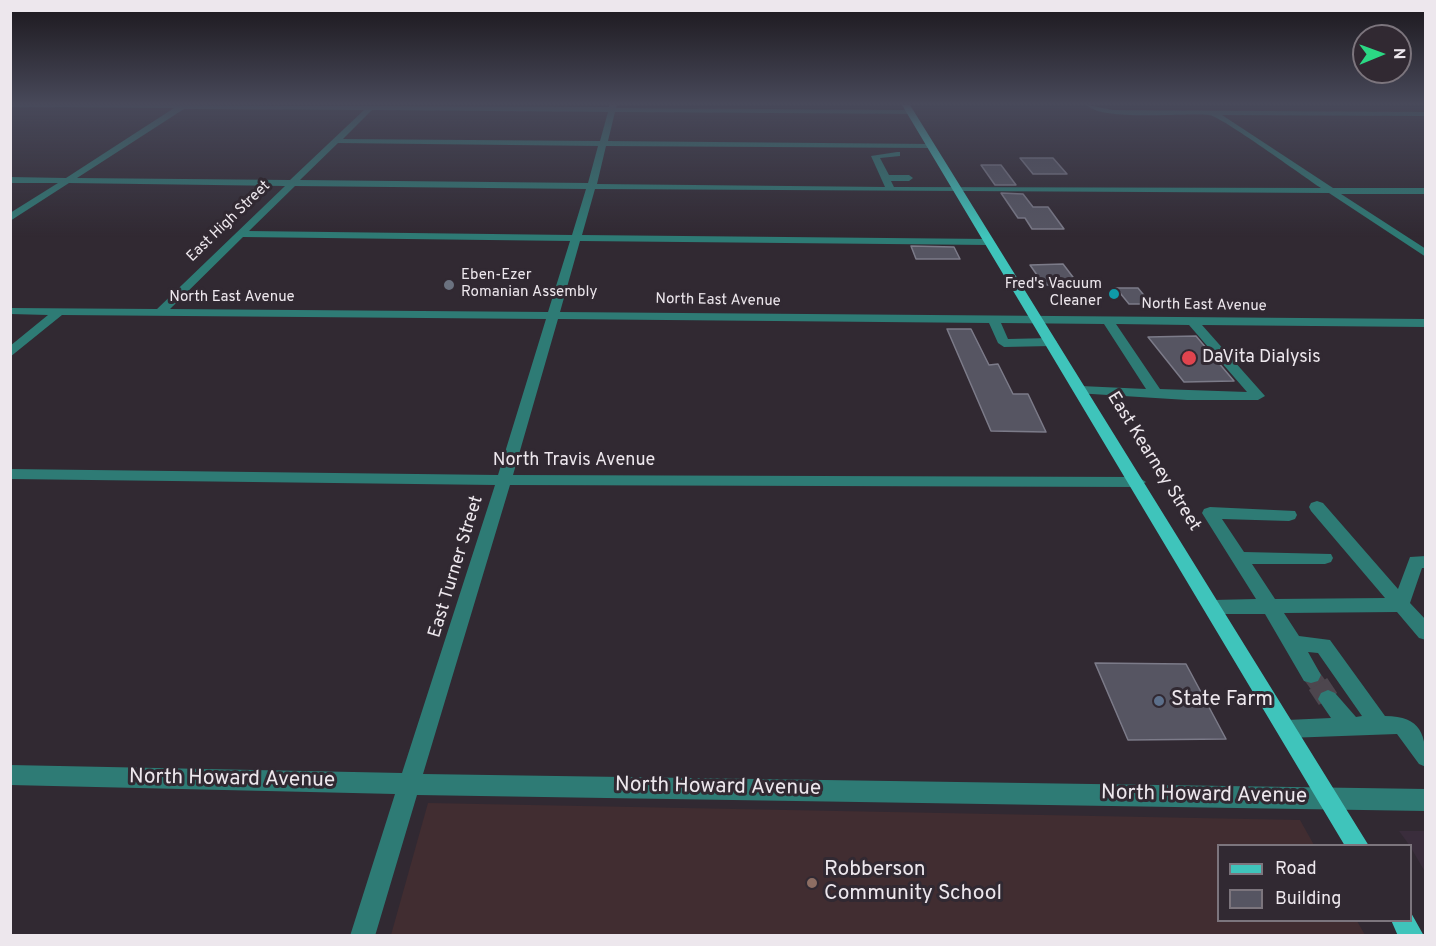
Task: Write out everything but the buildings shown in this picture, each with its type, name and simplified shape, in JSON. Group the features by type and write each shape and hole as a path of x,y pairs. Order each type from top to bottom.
{"main road":[{"name":"East Kearney Street","path":"933,150 1138,482 1357,844"},
{"path":"1404,922 1412,936"}],"street":[{"path":"10,218 116,149"},
{"name":"East High Street","path":"159,313 328,149"},
{"name":"East Turner Street","path":"362,936 504,480 601,149"},
{"path":"893,149 933,150"},
{"path":"1269,149 1425,254"},
{"path":"891,189 875,156 933,150"},
{"path":"885,178 909,178"},
{"path":"10,180 958,190 1425,191"},
{"path":"241,234 989,242"},
{"name":"North East Avenue","path":"10,311 1425,323"},
{"path":"10,353 60,311"},
{"path":"993,319 1004,343 1051,342"},
{"path":"1107,320 1156,393"},
{"path":"1081,390 1187,396 1258,396 1192,321"},
{"name":"North Travis Avenue","path":"10,474 504,480 1138,482"},
{"path":"1317,507 1425,633"},
{"path":"1289,515 1210,513 1294,644 1311,675"},
{"path":"1240,558 1325,558"},
{"path":"1401,605 1416,562 1425,562"},
{"path":"1213,607 1401,605"},
{"path":"1294,644 1323,645 1380,725"},
{"path":"1328,699 1352,726"},
{"path":"1287,729 1402,725 1425,757"},
{"name":"North Howard Avenue","path":"10,775 411,784 1425,800"}],"shaded area":[{"name":"Robberson Community School","path":"428,803 1300,820 1313,844 1217,844 1217,922 1358,922 1365,935 391,935"},
{"path":"1399,831 1425,831 1425,872 1412,849 1412,844 1409,844"}],"tunnel":[{"path":"1311,675 1319,686"},
{"path":"1318,684 1328,699"}],"place":[{"name":"Eben-Ezer Romanian Assembly","path":"449,285"},
{"name":"Fred's Vacuum Cleaner","path":"1114,294"},
{"name":"DaVita Dialysis","path":"1189,358"},
{"name":"State Farm","path":"1159,701"},
{"name":"Robberson Community School","path":"812,883"}]}
